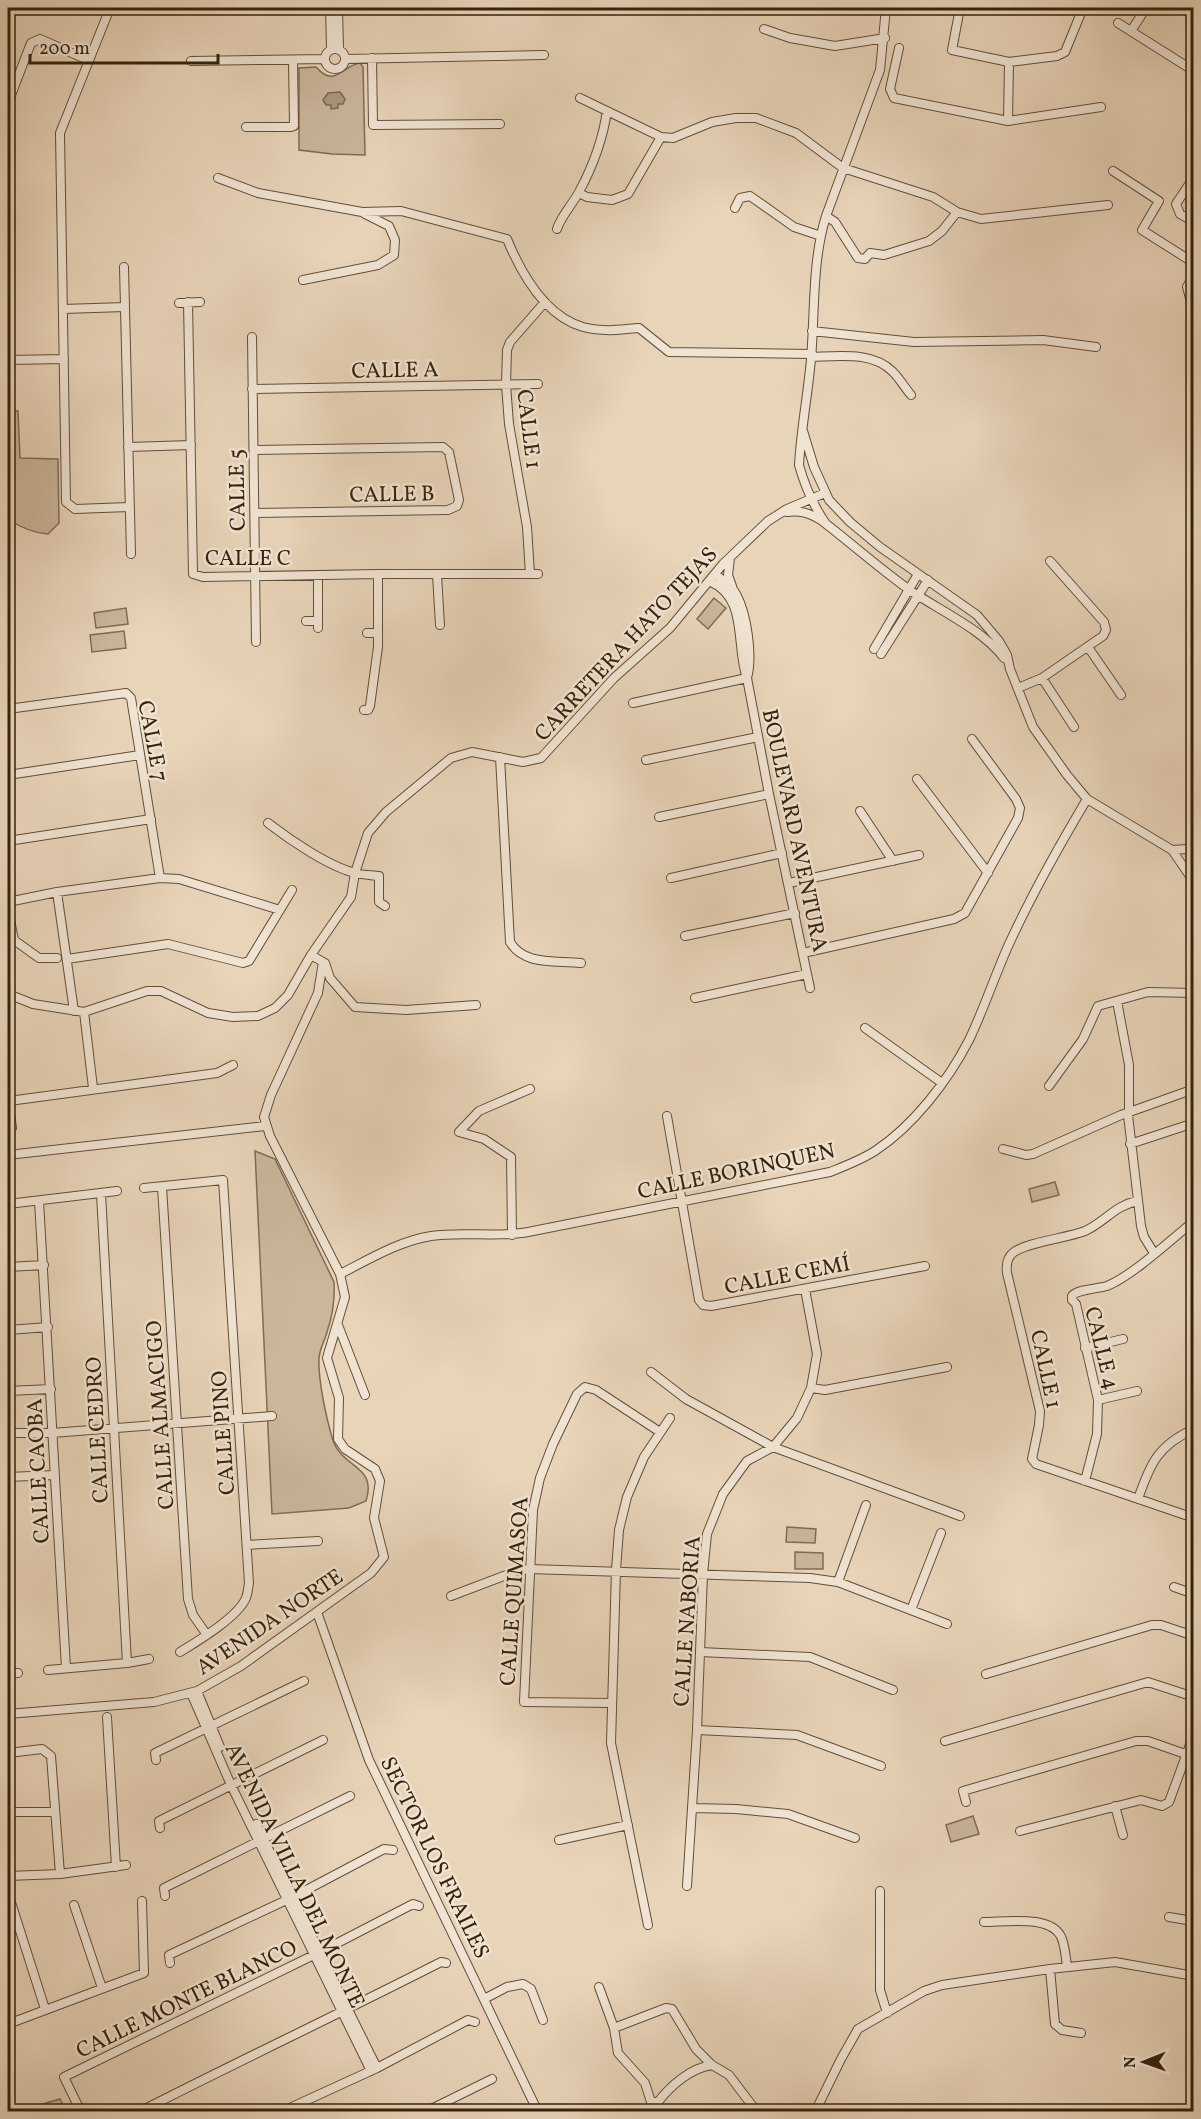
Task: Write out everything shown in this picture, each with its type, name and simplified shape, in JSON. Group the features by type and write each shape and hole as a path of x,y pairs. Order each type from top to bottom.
{"street":[{"path":"110,8 60,134 66,502 75,509 129,507"},
{"path":"330,8 335,49"},
{"path":"335,49 338,8"},
{"path":"826,524 810,498 800,465 812,355 812,331 821,236 843,168 880,70 885,38 886,8"},
{"path":"960,8 952,50 1009,62 1057,56 1065,51 1083,8"},
{"path":"1131,31 1146,8"},
{"path":"1118,23 1194,71"},
{"path":"764,29 790,38 835,46 885,38"},
{"path":"8,103 31,43 40,39 88,60"},
{"path":"899,48 890,89 894,98 1008,121 1101,107"},
{"path":"335,49 344,54 345,59 341,66 335,69 328,67 325,59 326,54 335,49"},
{"path":"345,59 544,55"},
{"path":"372,58 373,125 500,124"},
{"path":"191,61 325,59"},
{"path":"246,127 294,126 293,60"},
{"path":"1008,121 1009,62"},
{"path":"580,98 661,137 673,138 712,122 736,118 756,118 796,134 843,168 933,197 957,212 981,219 1108,205"},
{"path":"557,229 590,170 607,111"},
{"path":"579,193 587,197 612,200 628,194 661,137"},
{"path":"1113,171 1160,201 1142,230 1194,263"},
{"path":"1194,177 1176,204 1180,214 1194,222"},
{"path":"218,178 258,193 362,212 401,211 507,239 518,267 545,302 559,315 582,327 609,331 639,328 669,352 852,356 878,361 893,371 911,395"},
{"path":"735,208 740,198 750,196 794,227 821,236"},
{"path":"303,280 378,265 394,255 395,240 389,226 362,212"},
{"path":"826,216 835,222 858,258 865,259 870,253 884,255 929,241 942,231 957,212"},
{"path":"124,267 131,554"},
{"path":"1194,274 1187,287 1194,313"},
{"name":"CALLE C","path":"200,302 184,302 191,446 193,574 203,577 534,574"},
{"name":"CALLE 1","path":"534,574 508,424 507,350 510,342 545,302"},
{"path":"63,309 125,307"},
{"path":"812,331 914,342 1043,340 1096,346"},
{"name":"CALLE 5","path":"252,337 256,642"},
{"path":"8,360 64,359"},
{"name":"CALLE A","path":"252,390 538,384"},
{"path":"803,432 813,467 829,500 850,522 977,615 999,641 1007,655 1010,669 1033,727 1087,799 1172,850 1194,882"},
{"path":"128,447 191,446"},
{"name":"CALLE B","path":"254,450 443,447 449,452 459,500 457,506 448,510 255,513"},
{"name":"CARRETERA HATO TEJAS","path":"8,994 33,1004 79,1011 147,991 161,992 208,1013 233,1017 258,1016 275,1008 288,996 311,954 351,897 355,873 368,833 386,812 451,758 472,752 523,762 541,758 614,678 670,628 730,558 768,521 810,498 825,493"},
{"path":"781,513 798,511 811,514 826,524 918,596 979,635 997,650 1010,669"},
{"path":"730,558 728,575 733,589"},
{"path":"1018,688 1042,678 1103,636 1106,630 1104,622 1050,561"},
{"path":"364,710 368,710 370,706 378,633 378,574"},
{"path":"918,574 878,651 928,580"},
{"path":"306,621 318,624 318,575"},
{"path":"437,575 440,625"},
{"name":"BOULEVARD AVENTURA","path":"712,578 733,589 744,669 810,988"},
{"name":"BOULEVARD AVENTURA","path":"712,578 732,599 737,612 751,664 747,678"},
{"path":"367,633 378,633"},
{"path":"1088,647 1121,695"},
{"path":"633,703 747,678"},
{"path":"1042,678 1074,726"},
{"name":"CALLE 7","path":"8,709 126,693 131,698 160,878"},
{"path":"646,760 758,737"},
{"path":"803,952 960,917 965,913 1018,818 1020,808 1016,799 972,739"},
{"path":"8,775 140,755"},
{"path":"500,757 510,942 516,952 528,957 545,961 580,963"},
{"path":"917,779 988,873"},
{"path":"658,818 769,794"},
{"name":"CALLE BORINQUEN","path":"340,1274 400,1246 429,1236 512,1235 813,1176 830,1172 873,1152 907,1126 942,1083 968,1041 1009,945 1052,858 1087,799"},
{"path":"860,811 893,861"},
{"path":"8,841 150,819"},
{"path":"268,823 301,846 355,873 379,876 379,902 385,906"},
{"path":"1172,850 1186,849 1194,841"},
{"path":"671,878 782,854"},
{"path":"789,883 919,855"},
{"path":"8,902 57,892 160,878 179,879 280,910"},
{"path":"67,959 168,944 243,963 249,961 292,890"},
{"path":"57,892 67,959 93,1088"},
{"path":"8,910 14,940 39,958 57,958"},
{"path":"685,936 795,913"},
{"path":"311,954 326,964 330,978 355,1007 406,1010 476,1005"},
{"path":"323,962 318,993 270,1095 264,1117 265,1126 340,1274 345,1297 338,1324 365,1395"},
{"path":"695,998 807,974"},
{"path":"1049,1086 1083,1039 1096,1008 1148,992 1194,993"},
{"path":"1117,1001 1129,1065 1128,1112 1137,1201 1144,1237 1154,1253"},
{"path":"865,1028 942,1083"},
{"path":"12,1128 8,1099 217,1073 233,1065"},
{"path":"512,1235 511,1157 484,1139 459,1132 479,1111 530,1089"},
{"path":"1003,1149 1026,1155 1033,1154 1121,1115 1194,1089"},
{"name":"CALLE CEMÍ","path":"667,1116 699,1300 703,1305 711,1306 925,1266"},
{"path":"1130,1144 1194,1123"},
{"path":"8,1155 265,1126"},
{"name":"CALLE PINO","path":"162,1187 223,1180 249,1584 240,1608 207,1635 180,1652"},
{"path":"144,1188 162,1187"},
{"name":"CALLE ALMACIGO","path":"162,1187 188,1599 193,1615 207,1635"},
{"path":"8,1204 117,1191"},
{"name":"CALLE CEDRO","path":"101,1194 128,1663"},
{"name":"CALLE CAOBA","path":"39,1201 66,1668"},
{"name":"CALLE 1","path":"1137,1201 1121,1205 1087,1230 1014,1252 1010,1256 1006,1267 1040,1412 1040,1425 1032,1459 1036,1464 1193,1517"},
{"name":"CALLE 4","path":"1084,1481 1096,1442 1098,1400 1076,1304 1072,1300 1073,1295 1114,1282 1194,1221"},
{"path":"8,1267 44,1265"},
{"name":"CALLE NABORIA","path":"687,1886 707,1534 723,1494 747,1461 773,1447 797,1418 811,1388 817,1354 805,1289"},
{"name":"AVENIDA NORTE","path":"8,1714 154,1702 194,1692 241,1666 371,1573 384,1557 374,1518 380,1481 375,1469 345,1449 338,1439 339,1398 327,1358 338,1324"},
{"path":"8,1329 48,1327"},
{"path":"1085,1348 1123,1339"},
{"path":"811,1388 825,1390 948,1367"},
{"path":"651,1372 686,1399 773,1447 960,1516"},
{"name":"CALLE QUIMASOA","path":"611,1703 524,1702 533,1510 540,1478 553,1444 577,1394 585,1387 596,1390 660,1432"},
{"path":"8,1391 51,1389"},
{"path":"1098,1400 1137,1391"},
{"path":"8,1433 52,1433 272,1416"},
{"path":"648,1925 611,1743 616,1570 619,1530 627,1497 644,1457 670,1418"},
{"path":"1137,1499 1149,1469 1161,1450 1180,1435 1194,1429"},
{"path":"8,1477 54,1475"},
{"path":"838,1582 866,1505"},
{"path":"911,1610 941,1533"},
{"path":"247,1545 318,1541"},
{"path":"451,1596 517,1571 529,1569 810,1578 838,1582 947,1624"},
{"path":"1174,1587 1194,1594"},
{"name":"SECTOR LOS FRAILES","path":"317,1612 369,1760 538,2112"},
{"path":"986,1674 1152,1625 1161,1625 1194,1636"},
{"path":"700,1652 810,1658 893,1690"},
{"path":"48,1670 149,1659"},
{"path":"8,1673 18,1673"},
{"path":"156,1760 155,1754 303,1681"},
{"path":"945,1741 1148,1682 1194,1697"},
{"name":"AVENIDA VILLA DEL MONTE","path":"194,1692 233,1784 374,2069"},
{"path":"107,1717 116,1867"},
{"path":"697,1730 797,1735 880,1766"},
{"path":"1020,1831 1141,1800 1162,1806 1169,1802 1190,1756 1194,1734"},
{"path":"160,1828 159,1821 323,1740"},
{"path":"966,1802 963,1791 1136,1741 1148,1741 1190,1756"},
{"path":"8,1753 40,1749 51,1756 60,1874"},
{"path":"165,1896 164,1888 350,1796"},
{"path":"1115,1806 1123,1835"},
{"path":"692,1808 788,1814 855,1838"},
{"path":"8,1812 55,1812"},
{"path":"559,1840 628,1826"},
{"path":"170,1963 169,1955 290,1898 384,1849 393,1850"},
{"path":"8,1876 60,1874 126,1866"},
{"path":"880,1891 880,1990 887,2013"},
{"path":"8,1893 45,2009"},
{"path":"8,2024 144,1973 142,1901"},
{"name":"CALLE MONTE BLANCO","path":"81,2112 64,2077 317,1954 414,1904 419,1906"},
{"path":"74,1905 102,1988"},
{"path":"1168,1917 1187,1920 1194,1924"},
{"path":"984,1922 1041,1922 1052,1925 1062,1937 1067,1967"},
{"path":"138,2112 441,1962 446,1963"},
{"path":"815,2112 858,2029 924,1991 942,1985 1115,1962 1194,1976"},
{"path":"1050,1969 1055,2024 1062,2030 1081,2033"},
{"path":"484,1999 507,1987 524,1984 531,1989 543,2020"},
{"path":"599,1987 614,2028 618,2053 645,2083 651,2102 658,2102 680,2080 700,2067 712,2064"},
{"path":"614,2028 666,2008 672,2009 696,2049 712,2064 729,2075 757,2112"},
{"path":"281,2112 374,2069 468,2020 475,2022"},
{"path":"425,2112 492,2079"}],"shaded area":[{"path":"360,63 363,67 365,155 299,150 299,68 316,67 328,76 334,76"},
{"path":"340,92 345,99 343,104 338,104 338,108 331,109 331,105 326,105 323,100 328,93"},
{"path":"8,410 18,411 20,458 58,459 59,523 48,534 27,529 8,519"},
{"path":"714,598 726,608 708,629 697,619"},
{"path":"126,608 128,624 96,628 94,613"},
{"path":"124,631 126,648 92,652 90,635"},
{"path":"255,1151 275,1159 334,1282 332,1313 320,1352 319,1367 325,1409 336,1447 363,1473 367,1480 366,1501 349,1508 272,1514"},
{"path":"1055,1182 1059,1195 1032,1202 1029,1189"},
{"path":"787,1527 816,1529 815,1543 786,1542"},
{"path":"795,1552 823,1553 823,1569 795,1569"},
{"path":"973,1816 979,1834 951,1842 946,1825"},
{"path":"60,2099 66,2111 19,2111"}]}
